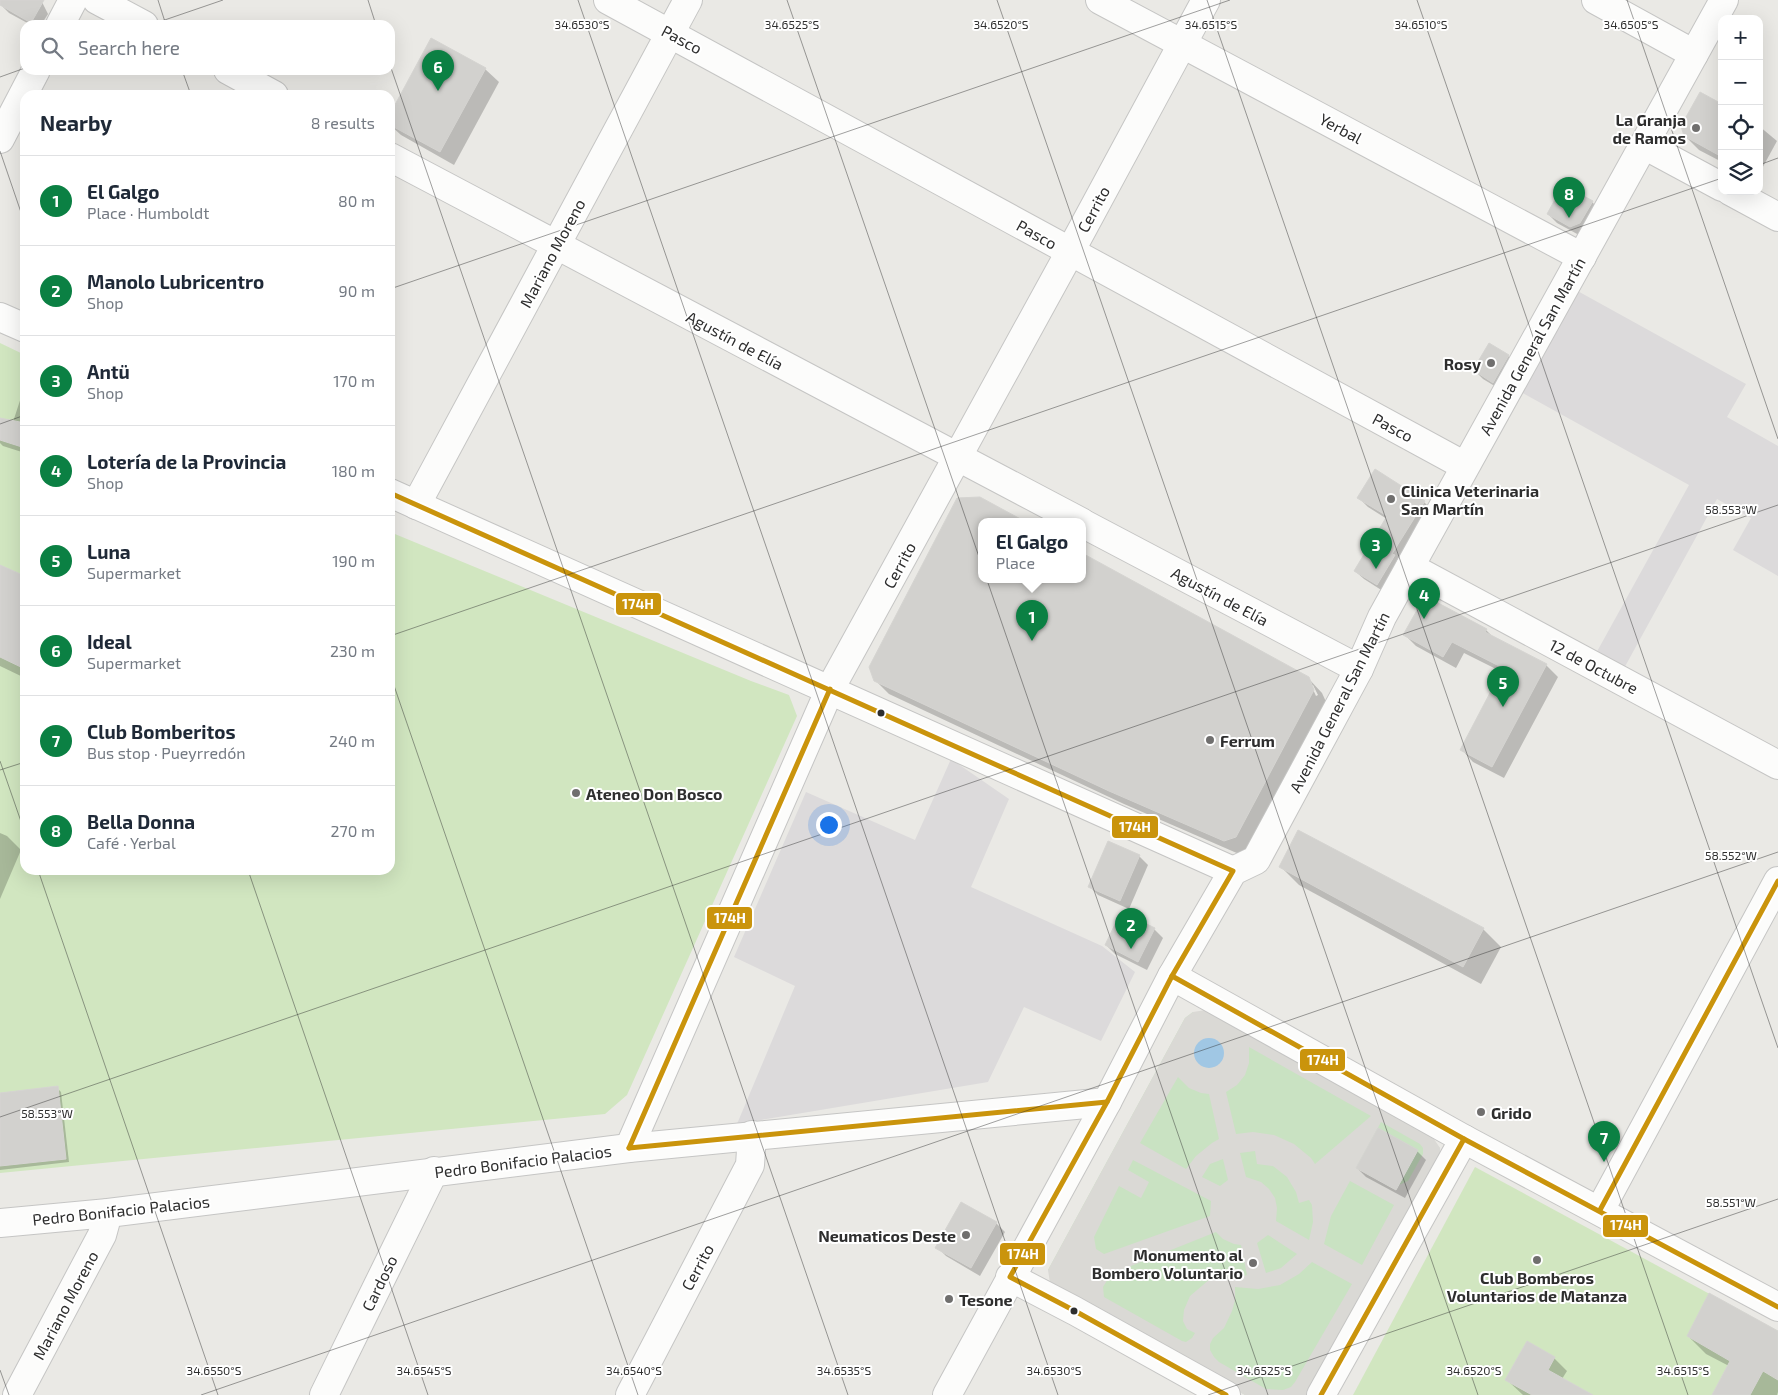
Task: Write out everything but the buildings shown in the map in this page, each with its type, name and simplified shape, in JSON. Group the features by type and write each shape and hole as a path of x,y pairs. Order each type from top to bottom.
{"street":[{"path":"63,20 73,0"},
{"path":"97,0 135,20"},
{"name":"Pasco","path":"608,0 671,32 1070,252 1466,466"},
{"name":"Mariano Moreno","path":"416,505 688,0"},
{"name":"Yerbal","path":"1100,0 1582,257"},
{"name":"Cerrito","path":"629,1148 830,689 1206,0"},
{"path":"1596,0 1694,54"},
{"name":"Avenida General San Martín","path":"1233,871 1256,860 1358,669 1382,617 1724,0"},
{"path":"26,90 33,75"},
{"path":"237,75 265,90"},
{"path":"0,139 20,101"},
{"path":"1644,145 1718,185"},
{"name":"Agustín de Elía","path":"395,160 1072,518"},
{"path":"1737,195 1778,217"},
{"path":"0,317 20,326"},
{"path":"395,495 1233,871 1172,976 1107,1102 947,1395"},
{"name":"Agustín de Elía","path":"1086,526 1358,669"},
{"name":"12 de Octubre","path":"1410,567 1778,766"},
{"path":"1600,1210 1778,881"},
{"path":"1172,976 1464,1139 1600,1210 1778,1307"},
{"name":"Pedro Bonifacio Palacios","path":"0,1223 108,1213 629,1148 1107,1102"},
{"name":"Cerrito","path":"633,1394 750,1165 752,1135"},
{"path":"1321,1395 1464,1139"},
{"name":"Cardoso","path":"324,1395 434,1172"},
{"name":"Mariano Moreno","path":"17,1395 102,1235 108,1213"},
{"path":"1010,1277 1226,1395"}],"shaded area":[{"path":"1574,289 1746,384 1727,417 1778,446 1778,576 1733,550 1751,518 1717,499 1622,672 1594,657 1689,485 1519,391"},
{"path":"951,759 1009,799 971,887 1102,946 1135,972 1101,1041 1024,1007 988,1082 737,1124 795,986 734,957 806,792 915,840"},
{"path":"1206,1010 1432,1136 1440,1148 1441,1163 1311,1395 1245,1395 1061,1294 1050,1283 1048,1270 1185,1018 1193,1012","holes":["1249,1047 1371,1116 1315,1164 1311,1158 1294,1144 1274,1135 1253,1132 1236,1134 1226,1092 1237,1085 1245,1075 1249,1063","1178,1077 1189,1088 1209,1094 1219,1139 1196,1156 1186,1169 1140,1143","1381,1122 1420,1144 1423,1148 1423,1154 1408,1181 1399,1185 1396,1190 1356,1168","1255,1151 1257,1164 1273,1166 1287,1177 1296,1192 1299,1203 1309,1200 1312,1205 1313,1222 1309,1240 1276,1221 1277,1208 1275,1198 1261,1182 1246,1177 1240,1153","1223,1159 1228,1180 1220,1186 1202,1177 1210,1164","1133,1160 1211,1201 1210,1216 1104,1254 1096,1249 1094,1237 1119,1186 1141,1198 1149,1182 1128,1170","1350,1181 1394,1205 1362,1265 1324,1244 1331,1216","1216,1232 1223,1239 1241,1245 1247,1275 1241,1277 1219,1276 1210,1279 1190,1296 1184,1310 1183,1321 1187,1329 1195,1333 1186,1342 1104,1297 1103,1287 1111,1274","1268,1235 1297,1254 1281,1268 1266,1273 1257,1243","1312,1262 1352,1284 1295,1382 1291,1387 1283,1390 1266,1389 1219,1362 1210,1350 1213,1338 1224,1328 1232,1311 1235,1300 1235,1287 1258,1289 1280,1285 1299,1274"]}],"green space":[{"name":"Ateneo Don Bosco","path":"0,343 20,353 20,875 395,875 395,534 789,695 797,716 627,1095 605,1114 0,1173"},
{"path":"1193,1012 1440,1148 1311,1395 1245,1395 1048,1270 1185,1018"},
{"name":"Club Bomberos Voluntarios de Matanza","path":"1475,1167 1778,1331 1778,1395 1353,1395"}],"water":[{"path":"1209,1038 1220,1042 1224,1053 1220,1064 1209,1068 1198,1064 1194,1053 1198,1042"}],"transit line":[{"name":"174H","path":"395,495 1233,871 1172,976 1107,1102 1010,1277 1226,1395"},
{"name":"174H","path":"629,1148 830,689"},
{"name":"174H","path":"1600,1210 1778,881"},
{"name":"174H","path":"1172,976 1464,1139 1778,1307"},
{"name":"174H","path":"629,1148 1107,1102"},
{"name":"174H","path":"1321,1395 1464,1139"}],"place":[{"name":"Ideal","path":"438,91"},
{"name":"La Granja de Ramos","path":"1696,128"},
{"name":"Bella Donna","path":"1569,218"},
{"name":"Rosy","path":"1491,363"},
{"name":"Clinica Veterinaria San Martín","path":"1391,499"},
{"name":"Antü","path":"1376,569"},
{"name":"Lotería de la Provincia","path":"1424,619"},
{"name":"El Galgo","path":"1032,641"},
{"name":"Luna","path":"1503,707"},
{"name":"Ferrum","path":"1210,740"},
{"name":"Ateneo Don Bosco","path":"576,793"},
{"name":"Manolo Lubricentro","path":"1131,949"},
{"name":"Grido","path":"1481,1112"},
{"name":"Club Bomberitos","path":"1604,1162"},
{"name":"Neumaticos Deste","path":"966,1235"},
{"name":"Club Bomberos Voluntarios de Matanza","path":"1537,1260"},
{"name":"Monumento al Bombero Voluntario","path":"1253,1263"},
{"name":"Tesone","path":"949,1299"}]}
